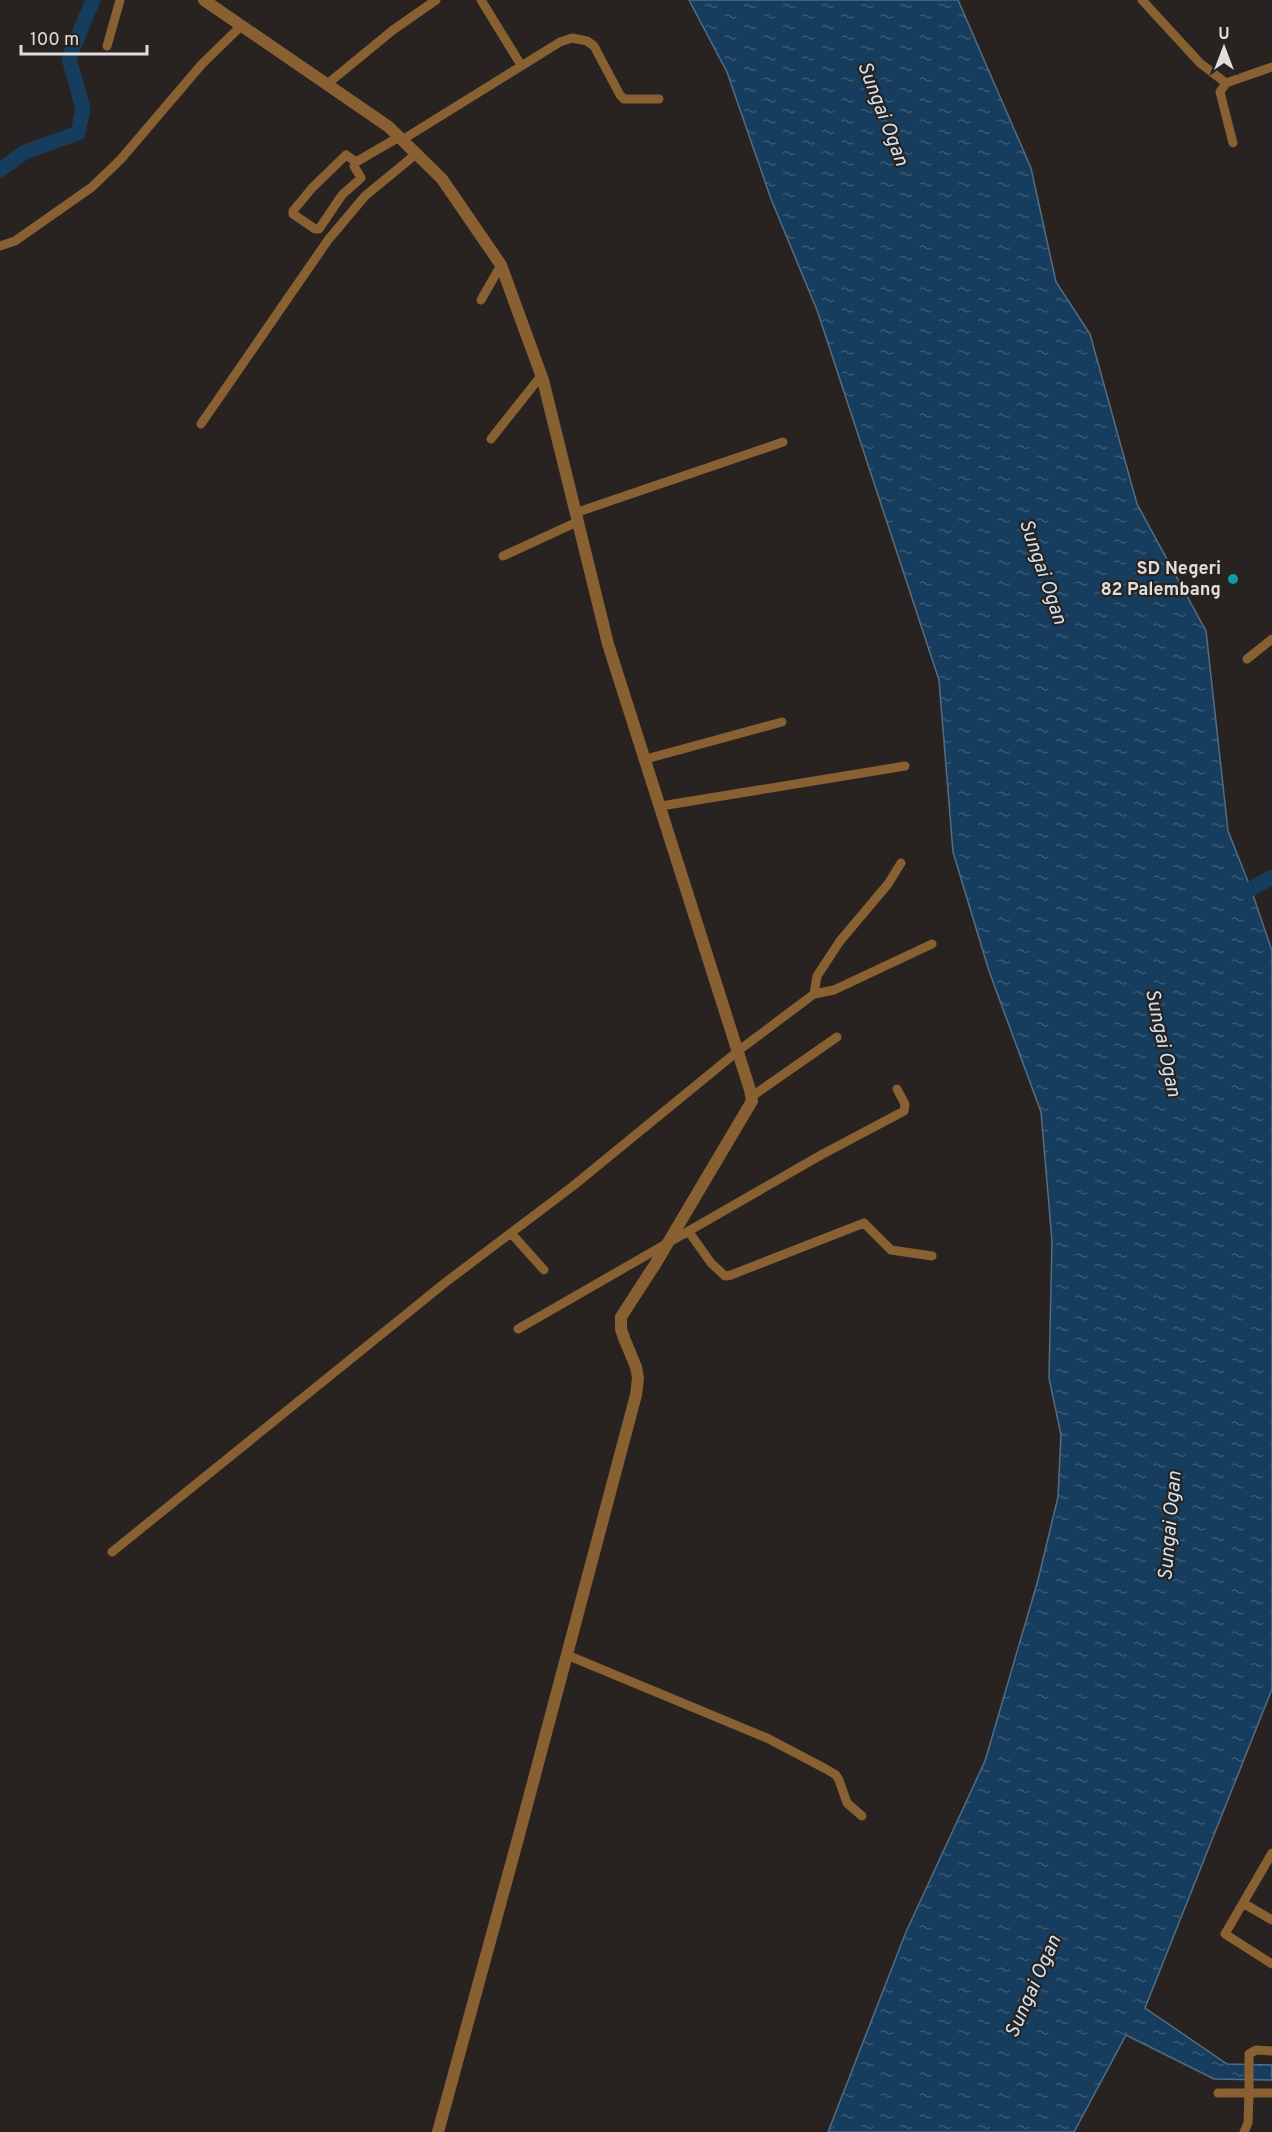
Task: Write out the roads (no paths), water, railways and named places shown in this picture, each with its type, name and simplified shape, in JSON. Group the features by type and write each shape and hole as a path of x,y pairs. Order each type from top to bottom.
{"street":[{"path":"107,45 120,0"},
{"path":"204,0 389,128 442,179 501,265 541,376 608,644 744,1069 752,1101 668,1244 621,1317 621,1329 636,1367 637,1388 438,2132"},
{"path":"326,86 393,30 436,0"},
{"path":"481,0 521,65"},
{"path":"1142,0 1200,63 1226,84"},
{"path":"0,246 15,241 88,190 121,159 199,68 241,26"},
{"path":"356,162 346,155 312,188 293,214 315,229 319,229 344,194 361,178 354,166 356,162 400,139 560,42 572,38 587,41 594,46 624,99 659,99"},
{"path":"1233,143 1220,92 1226,84 1272,67"},
{"path":"201,424 328,240 365,196 416,154"},
{"path":"481,300 501,265"},
{"path":"491,439 541,376"},
{"path":"503,556 576,517 783,442"},
{"path":"1247,659 1272,639"},
{"path":"646,759 782,722"},
{"path":"661,806 904,766"},
{"path":"814,994 817,976 840,941 888,884 901,863"},
{"path":"111,1552 437,1290 513,1235 738,1051 814,994 834,990 932,944"},
{"path":"751,1093 837,1037"},
{"path":"518,1329 821,1155 904,1111 905,1104 897,1089"},
{"path":"689,1232 711,1263 725,1276 864,1223 891,1250 932,1256"},
{"path":"513,1235 544,1270"},
{"path":"567,1655 767,1738 826,1769 836,1775 848,1803 862,1816"},
{"path":"1272,1853 1268,1867 1225,1934 1226,1937 1272,1964"},
{"path":"1243,1903 1272,1920"},
{"path":"1244,2132 1248,2123 1249,2054 1256,2050 1272,2051"},
{"path":"1218,2093 1250,2088 1272,2093"}],"water":[{"name":"Sungai Ogan","path":"689,0 958,0 1031,168 1056,282 1090,334 1137,504 1206,631 1228,831 1272,951 1272,1689 1145,2008 1227,2064 1272,2065 1272,2080 1214,2079 1126,2035 1074,2132 828,2132 906,1932 985,1761 1038,1580 1058,1497 1061,1435 1049,1378 1052,1241 1041,1112 989,971 953,852 939,680 817,310 771,199 727,72"}],"waterway":[{"path":"0,170 25,152 78,133 83,109 69,58 93,0"},
{"path":"1251,889 1272,877"}],"place":[{"name":"SD Negeri 82 Palembang","path":"1233,579"}]}
